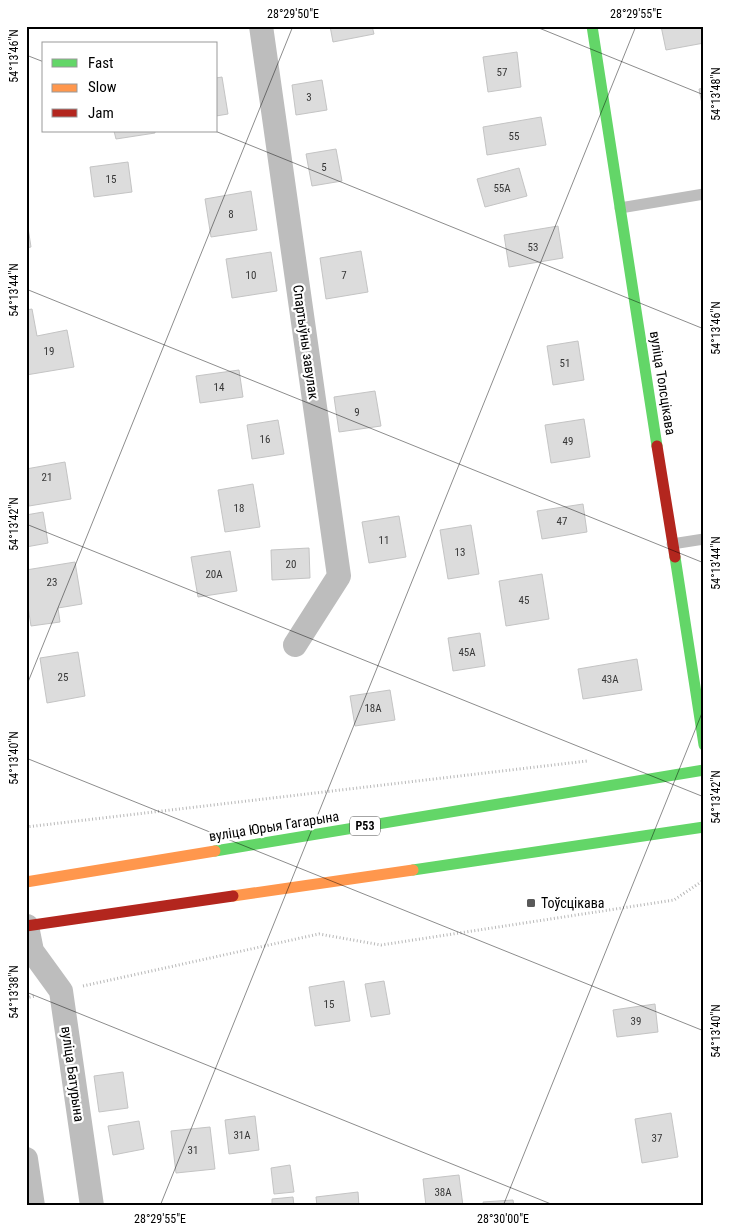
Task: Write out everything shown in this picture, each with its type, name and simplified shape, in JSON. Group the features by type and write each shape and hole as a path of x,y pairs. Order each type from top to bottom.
{"main road":[{"name":"вуліца Толсцікава","path":"592,26 704,745"},
{"name":"вуліца Юрыя Гагарына","path":"26,882 704,770"},
{"path":"27,926 704,827"}],"street":[{"name":"Спартыўны завулак","path":"261,26 339,576 295,645"},
{"name":"вуліца Батурына","path":"27,926 29,956 61,991 92,1206"},
{"path":"26,1159 33,1206"}],"lane":[{"path":"620,208 704,194"},
{"path":"672,544 704,539"}],"path":[{"path":"26,827 596,760"},
{"path":"26,998 319,934 381,945 674,900 704,880"}],"building":[{"path":"330,26 372,26 374,34 333,42"},
{"path":"661,26 701,26 704,43 666,50"},
{"path":"517,52 521,87 488,92 483,57"},
{"path":"222,77 228,114 218,116 218,78"},
{"path":"322,80 327,110 296,115 292,85"},
{"path":"704,88 704,114 699,89"},
{"path":"541,117 546,145 487,155 483,127"},
{"path":"114,132 155,132 155,133 116,139"},
{"path":"336,149 342,181 312,186 306,154"},
{"path":"128,162 132,192 94,197 90,167"},
{"path":"519,168 527,196 485,207 477,179"},
{"path":"251,191 257,230 211,237 205,199"},
{"path":"26,215 31,247 26,248"},
{"path":"558,226 563,258 509,267 504,235"},
{"path":"361,251 368,292 326,299 320,258"},
{"path":"271,252 277,291 232,298 226,259"},
{"path":"32,309 37,336 67,330 74,367 26,375 26,310"},
{"path":"578,341 584,380 553,385 547,346"},
{"path":"239,370 243,397 200,403 196,376"},
{"path":"375,391 381,426 339,432 334,397"},
{"path":"584,419 590,457 551,463 545,425"},
{"path":"278,420 284,454 252,459 247,425"},
{"path":"65,462 71,499 29,506 26,469"},
{"path":"253,484 260,527 225,532 218,490"},
{"path":"583,504 587,532 542,539 537,511"},
{"path":"43,512 48,543 26,547 26,515"},
{"path":"399,516 406,557 369,563 362,522"},
{"path":"471,525 479,574 448,579 440,530"},
{"path":"309,548 310,578 272,580 271,550"},
{"path":"230,551 237,591 198,597 191,557"},
{"path":"75,562 82,604 58,608 60,622 31,626 26,594 26,570"},
{"path":"542,574 549,619 506,626 499,581"},
{"path":"480,633 485,666 453,671 448,638"},
{"path":"78,652 85,696 47,703 40,658"},
{"path":"637,659 642,690 583,699 578,669"},
{"path":"390,690 395,720 355,726 350,696"},
{"path":"344,981 350,1021 315,1026 309,987"},
{"path":"384,981 390,1014 371,1017 365,984"},
{"path":"655,1004 658,1032 617,1037 613,1010"},
{"path":"123,1072 128,1108 99,1112 94,1076"},
{"path":"671,1113 678,1157 642,1163 635,1119"},
{"path":"255,1116 259,1150 229,1154 225,1120"},
{"path":"139,1121 144,1149 113,1155 108,1126"},
{"path":"210,1127 215,1169 176,1173 171,1131"},
{"path":"290,1165 294,1192 274,1194 271,1168"},
{"path":"459,1175 463,1206 426,1206 423,1179"},
{"path":"358,1192 359,1206 317,1206 316,1197"},
{"path":"293,1197 294,1206 272,1206 272,1199"},
{"path":"513,1200 514,1206 484,1206 483,1202"}],"traffic: fast":[{"path":"592,26 657,446"},
{"path":"675,557 704,745"},
{"path":"215,851 704,770"},
{"path":"413,870 704,827"}],"traffic: slow":[{"path":"26,882 215,851"},
{"path":"233,896 413,870"}],"traffic: jam":[{"path":"657,446 675,557"},
{"path":"26,926 233,896"}],"place":[{"name":"Тоўсцікава","path":"531,903"}]}
